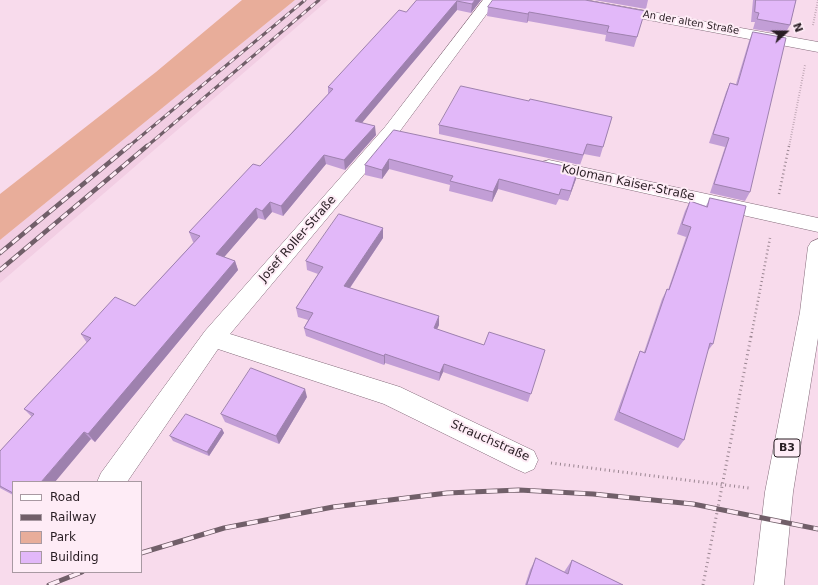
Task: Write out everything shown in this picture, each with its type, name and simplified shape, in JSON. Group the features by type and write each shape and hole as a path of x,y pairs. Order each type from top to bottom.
{"street":[{"name":"Josef Roller-Straße","path":"112,481 213,338 399,132 490,0"},
{"name":"An der alten Straße","path":"564,0 813,46"},
{"name":"Koloman Kaiser-Straße","path":"529,161 818,225"},
{"name":"B3","path":"769,585 779,492 815,313 818,247"},
{"name":"Strauchstraße","path":"213,338 391,395 525,460"}],"path":[{"path":"703,585 721,484 775,216 813,46 818,0"},
{"name":"Strauchstraße","path":"525,460 779,492"}],"shaded area":[{"path":"295,0 328,0 0,283 0,240"}],"green space":[{"path":"242,0 295,0 0,240 0,194 156,72"}],"building":[{"path":"417,0 475,0 472,4 457,1 355,121 375,126 344,160 324,155 281,206 270,202 262,211 256,208 216,254 235,261 88,434 84,432 42,481 12,481 12,492 0,486 0,451 34,414 24,409 91,338 81,334 115,297 135,306 200,236 189,232 253,164 260,166 292,133 333,89 328,87 399,10 406,12"},
{"path":"493,0 585,0 645,11 637,37 607,32 609,26 529,12 528,14 488,7"},
{"path":"756,0 796,0 790,25 757,19 759,13 755,12"},
{"path":"753,32 786,38 750,192 714,184 729,138 713,134 730,83 737,85"},
{"path":"461,86 612,117 603,147 587,144 583,155 439,125"},
{"path":"394,130 578,169 571,191 561,189 559,195 499,179 493,192 450,181 453,176 389,159 382,170 365,165"},
{"path":"710,198 746,206 713,344 710,343 684,440 619,412 640,351 645,353 667,289 669,290 691,227 682,224 690,201 707,207"},
{"path":"339,214 383,228 344,286 439,316 434,328 484,345 489,332 545,350 531,394 444,364 440,373 385,354 384,356 304,328 313,313 296,308 323,267 306,261"},
{"path":"251,368 305,389 276,436 221,414"},
{"path":"186,414 222,429 207,452 170,436"},
{"path":"536,558 568,574 572,560 623,585 527,585"}],"railway":[{"path":"128,147 305,0"},
{"path":"146,147 319,0"},
{"path":"0,253 129,146"},
{"path":"0,270 147,146"},
{"path":"142,553 224,528 333,507 447,493 519,490 593,494 693,504 818,529"},
{"path":"49,585 79,573"}]}
